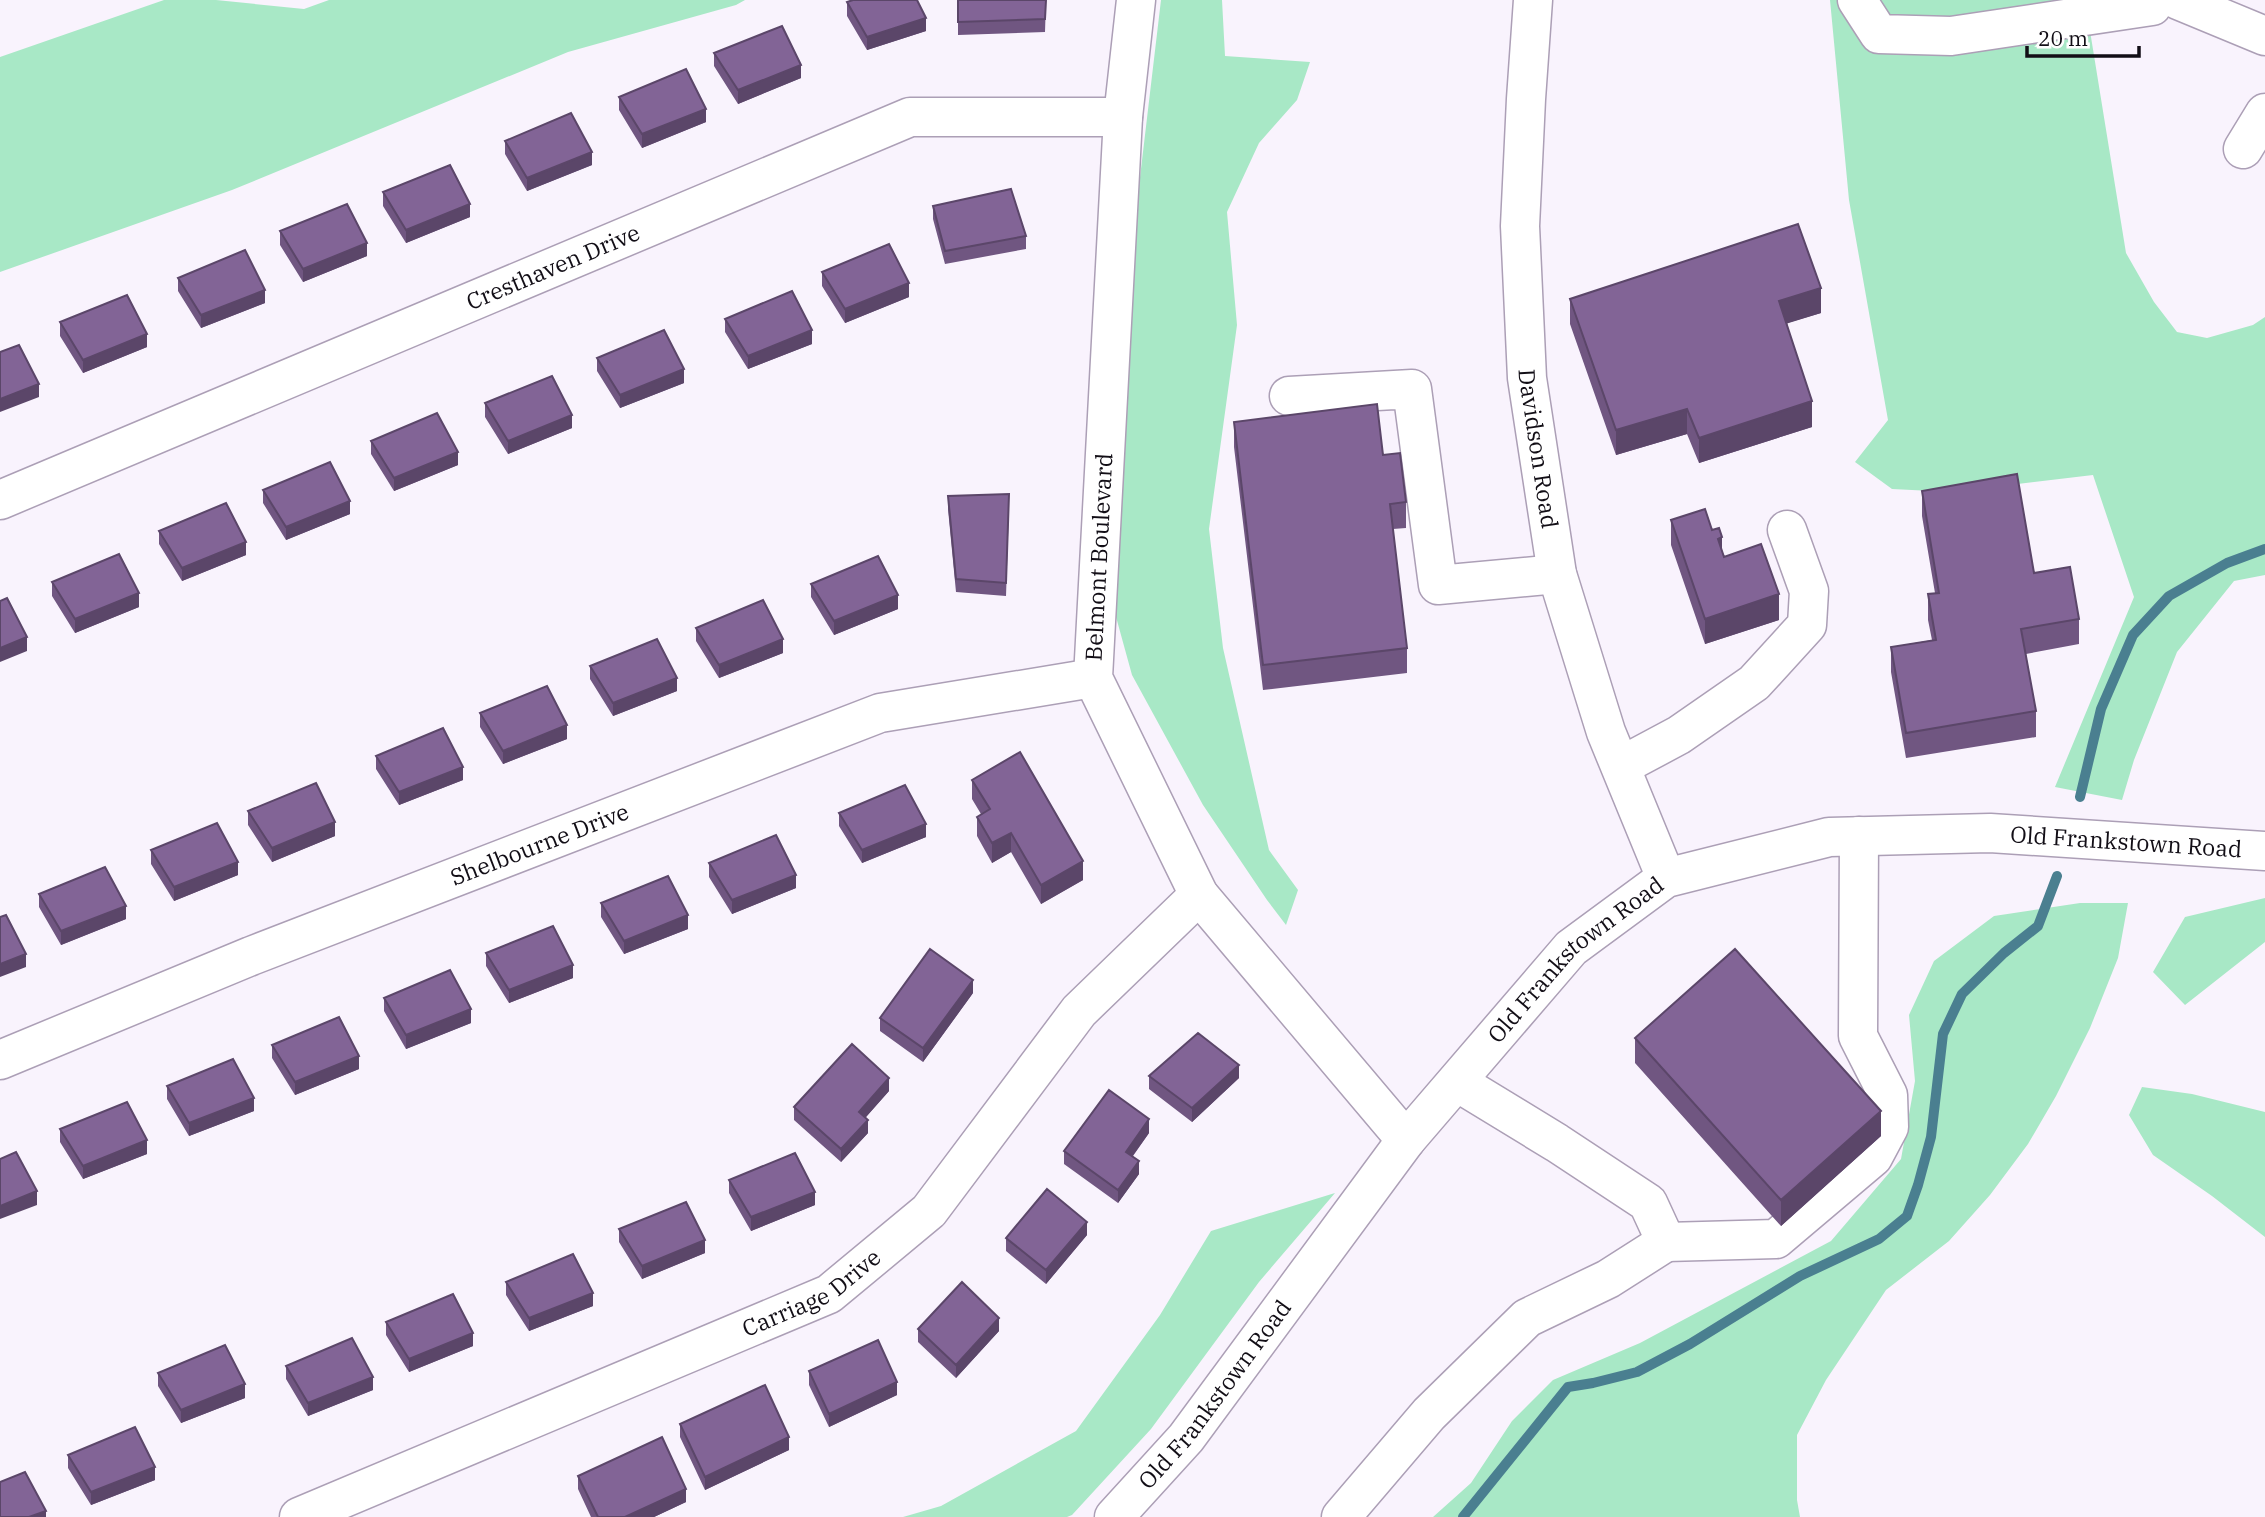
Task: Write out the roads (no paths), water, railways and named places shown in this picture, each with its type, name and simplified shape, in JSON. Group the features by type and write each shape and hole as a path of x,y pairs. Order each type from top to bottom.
{"street":[{"name":"Belmont Boulevard","path":"1136,0 1123,117 1093,678 1199,895 1406,1140"},
{"name":"Davidson Road","path":"1533,0 1520,226 1527,378 1557,574 1606,732 1667,878"},
{"path":"1857,0 1879,34 1951,36 2152,6 2152,0"},
{"path":"2178,0 2265,36"},
{"path":"2243,149 2265,113"},
{"name":"Cresthaven Drive","path":"0,500 910,117 1123,117"},
{"path":"1289,396 1412,389 1438,585 1557,574"},
{"path":"1621,766 1679,735 1754,683 1807,625 1809,591 1787,530"},
{"name":"Shelbourne Drive","path":"0,1060 251,956 880,713 1093,678"},
{"name":"Old Frankstown Road","path":"1114,1517 1186,1438 1406,1140 1572,948 1667,878 1829,837 1990,833 2265,851"},
{"path":"1341,1517 1429,1414 1527,1318 1608,1279 1665,1242 1776,1239 1872,1157 1889,1126 1888,1095 1858,1036 1859,836"},
{"name":"Carriage Drive","path":"299,1517 829,1294 929,1211 1079,1011 1199,895"},
{"path":"1457,1082 1648,1203 1665,1242"}],"waterway":[{"path":"2080,797 2101,709 2133,635 2169,596 2227,563 2265,549"},
{"path":"1463,1517 1568,1387 1637,1372 1690,1344 1800,1276 1879,1239 1907,1216 1931,1137 1943,1034 1962,994 2004,953 2038,926 2057,876"}]}
